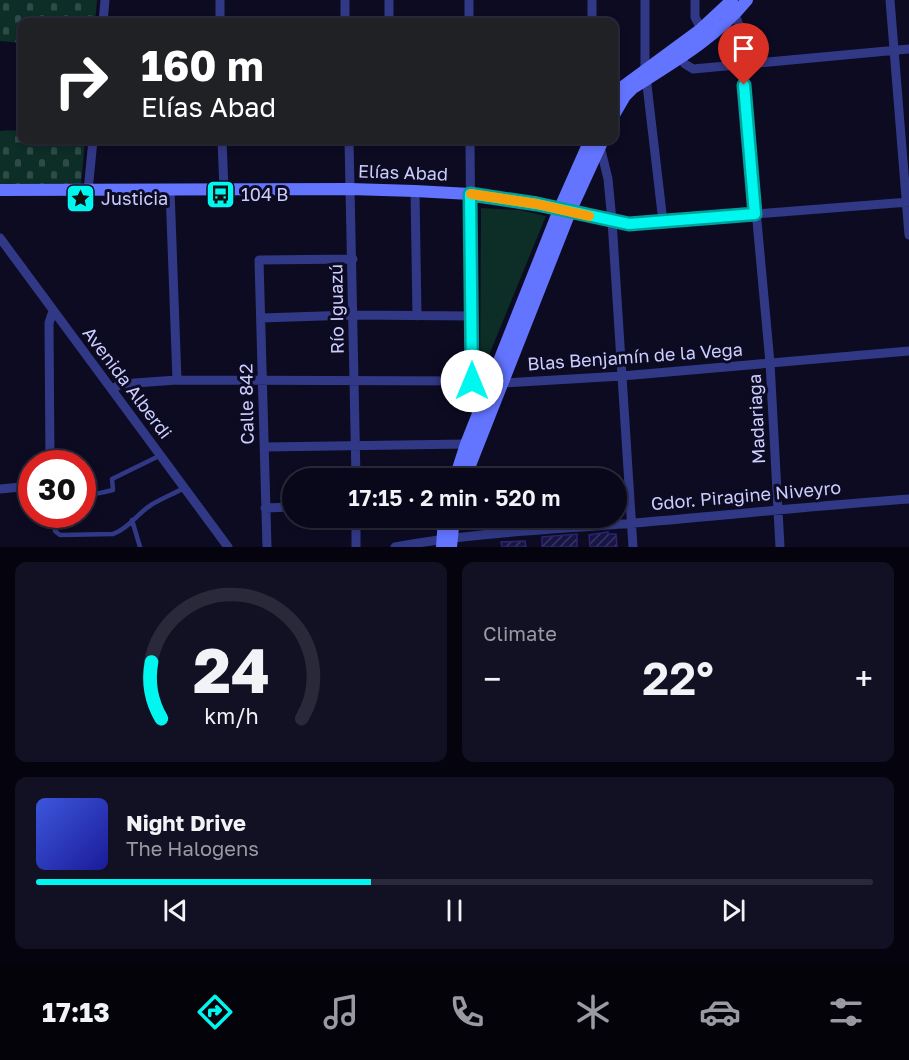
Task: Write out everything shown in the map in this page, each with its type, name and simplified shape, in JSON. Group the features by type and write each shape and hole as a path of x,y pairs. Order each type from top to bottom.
{"main road":[{"path":"678,54 701,29 731,7 747,0"},
{"path":"618,89 678,54 731,7"},
{"path":"468,468 496,383 564,211 597,144"},
{"name":"Elías Abad","path":"0,190 350,189 415,191 470,194 564,211"},
{"path":"458,468 466,444 496,383"},
{"path":"445,528 446,543"},
{"path":"446,543 451,528"}],"street":[{"path":"103,18 105,0"},
{"path":"220,0 220,18"},
{"path":"345,0 345,18"},
{"path":"389,0 389,18"},
{"path":"469,0 469,18"},
{"path":"592,0 592,18"},
{"path":"645,0 647,74 663,222"},
{"path":"695,0 695,17 701,29"},
{"path":"890,0 894,51 905,128 909,235"},
{"name":"Madariaga","path":"731,7 739,25 770,363 780,547"},
{"path":"678,54 693,69 909,49"},
{"path":"88,191 93,144"},
{"path":"222,144 224,190"},
{"name":"Río Iguazú","path":"349,144 356,468"},
{"path":"470,144 472,381"},
{"path":"599,144 608,179 612,221 633,547"},
{"path":"170,190 177,380"},
{"path":"415,191 417,316"},
{"name":"Elías Abad","path":"564,211 629,224 908,202"},
{"name":"Avenida Alberdi","path":"0,238 228,547"},
{"name":"Calle 842","path":"267,547 259,260 353,259"},
{"path":"50,450 49,323 53,311"},
{"path":"261,318 352,315 473,316"},
{"name":"Blas Benjamín de la Vega","path":"112,389 121,384 177,380 496,383 622,376 909,351"},
{"path":"265,447 466,444"},
{"path":"0,489 18,487"},
{"name":"Gdor. Piragine Niveyro","path":"395,547 779,509 909,499"},
{"path":"265,508 282,507"},
{"path":"356,528 356,547"}],"lane":[{"path":"96,493 113,490 112,479 161,455"},
{"path":"56,528 56,533 66,536 113,534 121,531 153,504 184,487"},
{"path":"132,520 140,547"}],"green space":[{"path":"0,0 97,0 95,18 18,18 18,43 0,41"},
{"path":"18,130 18,144 85,144 81,185 0,187 0,131"},
{"path":"481,208 520,210 546,216 480,377"}],"building":[{"path":"608,532 608,534 616,534 617,547 590,547 589,535"},
{"path":"577,534 577,547 542,547 542,537"},
{"path":"525,541 526,547 502,547 501,542"}],"slow traffic":[{"path":"471,194 537,204 589,216"}],"place":[{"name":"104 B","path":"220,195"},
{"name":"Justicia","path":"80,199"}],"route":[{"path":"472,381 470,194 537,204 629,224 755,214 744,85"}]}
